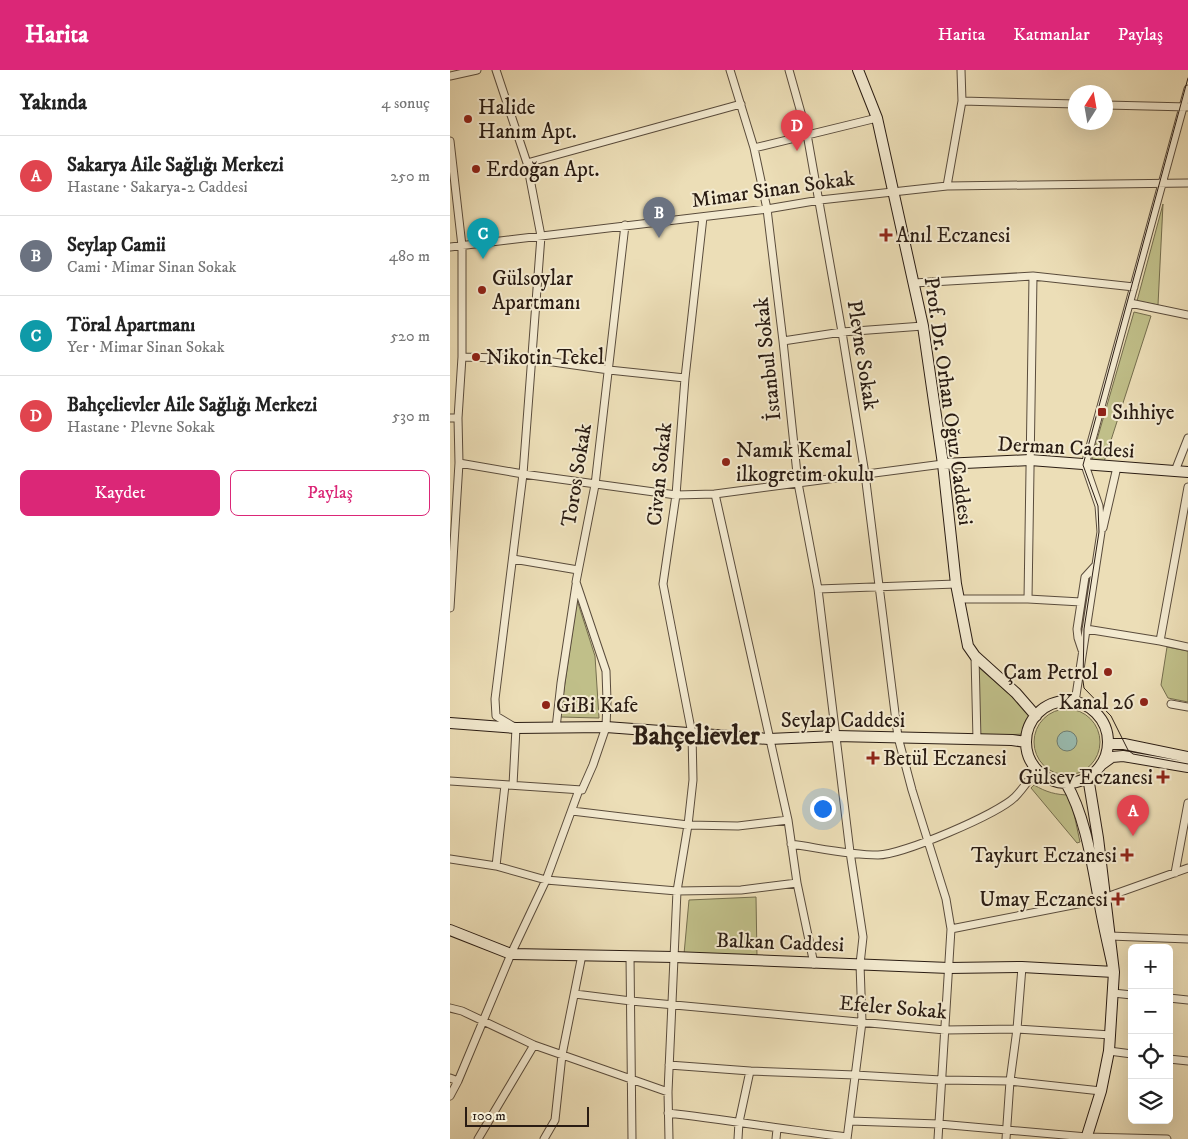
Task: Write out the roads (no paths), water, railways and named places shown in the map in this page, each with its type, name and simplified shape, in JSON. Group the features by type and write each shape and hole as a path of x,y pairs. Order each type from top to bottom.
{"main road":[{"name":"Prof. Dr. Orhan Oğuz Caddesi","path":"858,70 877,118 923,326 943,464 956,584 968,646 975,656 1016,693 1036,716"},
{"name":"Derman Caddesi","path":"943,464 1030,460 1188,472"},
{"path":"1101,766 1108,750 1108,737 1104,725 1097,714 1087,706 1064,701 1044,708 1036,716 1029,728 1026,742 1027,752 1037,769 1055,781 1077,782 1088,777 1112,757 1123,756 1188,767"},
{"name":"Seylap Caddesi","path":"450,723 516,728 606,726 769,739 836,736 1012,740 1026,742"},
{"path":"1108,744 1124,744 1188,757"},
{"path":"1088,777 1098,838 1102,899 1114,972"},
{"path":"1066,783 1075,798 1102,899 1110,936 1114,972 1109,1052 1101,1091 1086,1138"},
{"name":"Balkan Caddesi","path":"450,930 511,954 674,957 949,968 1022,967 1114,972"}],"street":[{"path":"450,76 477,70"},
{"path":"496,70 528,163 541,236 522,474 496,708 496,716 516,728 496,866"},
{"name":"İstanbul Sokak","path":"730,70 754,148 767,209 798,483 818,589 850,852 863,937 860,964 862,1022 847,1138"},
{"name":"Plevne Sokak","path":"789,70 807,134 842,332 865,474 898,737 912,790 946,899 951,929 938,1139"},
{"path":"947,186 962,101 961,70"},
{"path":"1101,532 1099,506 1085,465 1186,107 1188,89"},
{"path":"962,101 1068,104"},
{"path":"528,163 741,104"},
{"path":"1113,105 1186,107"},
{"path":"754,148 877,118"},
{"path":"450,141 462,246 462,356 454,418 459,463 453,487 450,608"},
{"name":"Mimar Sinan Sokak","path":"450,247 767,209 820,200 947,186 1188,183"},
{"name":"Civan Sokak","path":"669,1139 668,1092 677,891 693,780 692,734 663,584 676,495 685,378 703,217"},
{"name":"Toros Sokak","path":"450,1096 458,1082 511,954 546,880 579,790 582,790 593,765 606,726 606,671 576,582 595,485 625,225"},
{"path":"914,283 1033,276 1134,287"},
{"path":"1028,598 1033,276"},
{"path":"1130,303 1188,315"},
{"path":"783,341 842,332 923,326"},
{"path":"462,356 532,359 685,378"},
{"path":"1175,472 1188,438"},
{"path":"459,463 595,485 676,495 715,494 943,464"},
{"path":"1075,702 1101,532 1117,467"},
{"path":"1160,641 1188,487"},
{"path":"715,494 788,820 797,883 814,964"},
{"path":"513,559 578,570"},
{"path":"1082,650 1077,629 1081,602 1085,577 1095,566"},
{"path":"556,728 576,582"},
{"path":"818,589 956,584"},
{"path":"960,599 1028,598 1081,602"},
{"path":"1086,629 1188,647"},
{"path":"975,656 977,740"},
{"path":"1171,704 1188,707"},
{"path":"791,844 878,855 892,854 990,813 1015,797 1037,769"},
{"path":"450,781 582,790"},
{"path":"1175,873 1188,803"},
{"path":"572,811 688,825 738,826 788,820"},
{"path":"450,859 496,866 546,880 677,891 741,890 797,883"},
{"path":"951,929 1102,899 1188,868"},
{"path":"1110,936 1188,939"},
{"path":"544,1139 555,1120 562,1055 582,955"},
{"path":"630,956 632,1139"},
{"path":"1006,1139 1022,967"},
{"path":"1113,993 1128,994"},
{"name":"Efeler Sokak","path":"575,994 672,1005 945,1030 1017,1029 1111,1035"},
{"path":"1173,998 1188,1000"},
{"path":"450,1008 462,1011 534,1045 668,1092"},
{"path":"478,1139 534,1045"},
{"path":"1109,1052 1128,1054"},
{"path":"1173,1059 1188,1061"},
{"path":"669,1066 942,1080 1010,1080 1101,1091"},
{"path":"738,1139 739,1122 750,1071"},
{"path":"450,1078 458,1082"},
{"path":"668,1113 847,1138"},
{"path":"850,1121 939,1124 1086,1138 1167,1139"},
{"path":"776,1139 777,1129"}],"water":[{"path":"1067,731 1074,734 1077,741 1074,748 1067,751 1060,748 1057,741 1060,734"}],"tram line":[{"path":"1188,78 1083,465 1098,506 1099,532 1084,629 1084,688 1111,716 1128,750 1133,754 1188,764"}],"place":[{"name":"Halide Hanım Apt.","path":"468,119"},
{"name":"Bahçelievler Aile Sağlığı Merkezi","path":"797,151"},
{"name":"Erdoğan Apt.","path":"476,169"},
{"name":"Anıl Eczanesi","path":"886,235"},
{"name":"Seylap Camii","path":"659,238"},
{"name":"Töral Apartmanı","path":"483,259"},
{"name":"Gülsoylar Apartmanı","path":"482,290"},
{"name":"Nikotin Tekel","path":"476,357"},
{"name":"Sıhhiye","path":"1102,412"},
{"name":"Namık Kemal ilkogretim okulu","path":"726,462"},
{"name":"Çam Petrol","path":"1108,672"},
{"name":"Kanal 26","path":"1144,702"},
{"name":"GiBi Kafe","path":"546,705"},
{"name":"Betül Eczanesi","path":"873,758"},
{"name":"Gülsev Eczanesi","path":"1163,777"},
{"name":"Sakarya Aile Sağlığı Merkezi","path":"1133,836"},
{"name":"Taykurt Eczanesi","path":"1127,855"},
{"name":"Umay Eczanesi","path":"1118,899"}],"district":[{"name":"Bahçelievler","path":"696,735"}]}
